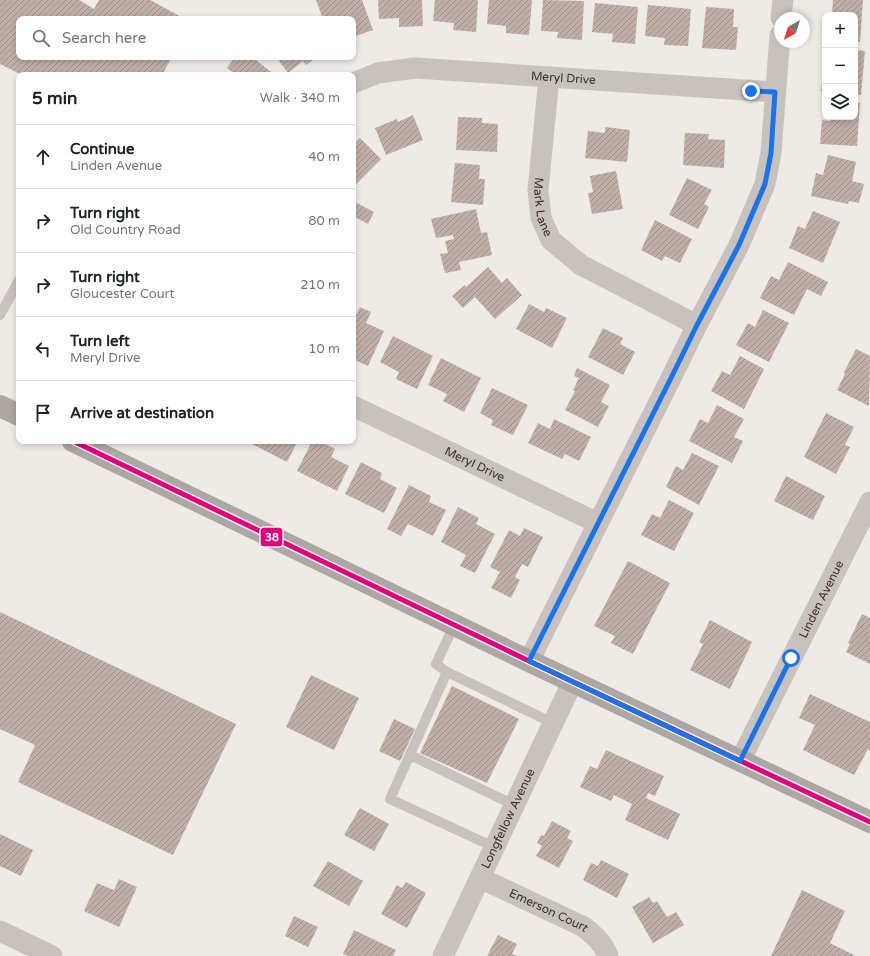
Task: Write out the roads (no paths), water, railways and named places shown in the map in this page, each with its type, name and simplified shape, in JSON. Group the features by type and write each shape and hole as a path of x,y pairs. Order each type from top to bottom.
{"main road":[{"path":"0,406 16,414"},
{"path":"79,444 529,661 870,822"}],"street":[{"path":"782,12 783,0"},
{"path":"529,661 697,325 739,245 765,184 771,153 779,48"},
{"name":"Meryl Drive","path":"356,82 378,73 415,68 775,92"},
{"name":"Mark Lane","path":"548,77 538,190 541,218 551,240 581,265 697,325"},
{"name":"Meryl Drive","path":"356,407 598,523"},
{"name":"Linden Avenue","path":"740,761 865,523 870,502"},
{"name":"Longfellow Avenue","path":"443,956 573,681"},
{"name":"Emerson Court","path":"480,878 584,927 597,937 604,946 608,956"},
{"path":"0,931 52,956"}],"lane":[{"path":"0,315 16,286"},
{"path":"454,625 436,664 447,672 553,723"},
{"path":"447,672 390,799 494,847"},
{"path":"410,755 514,805"}]}
